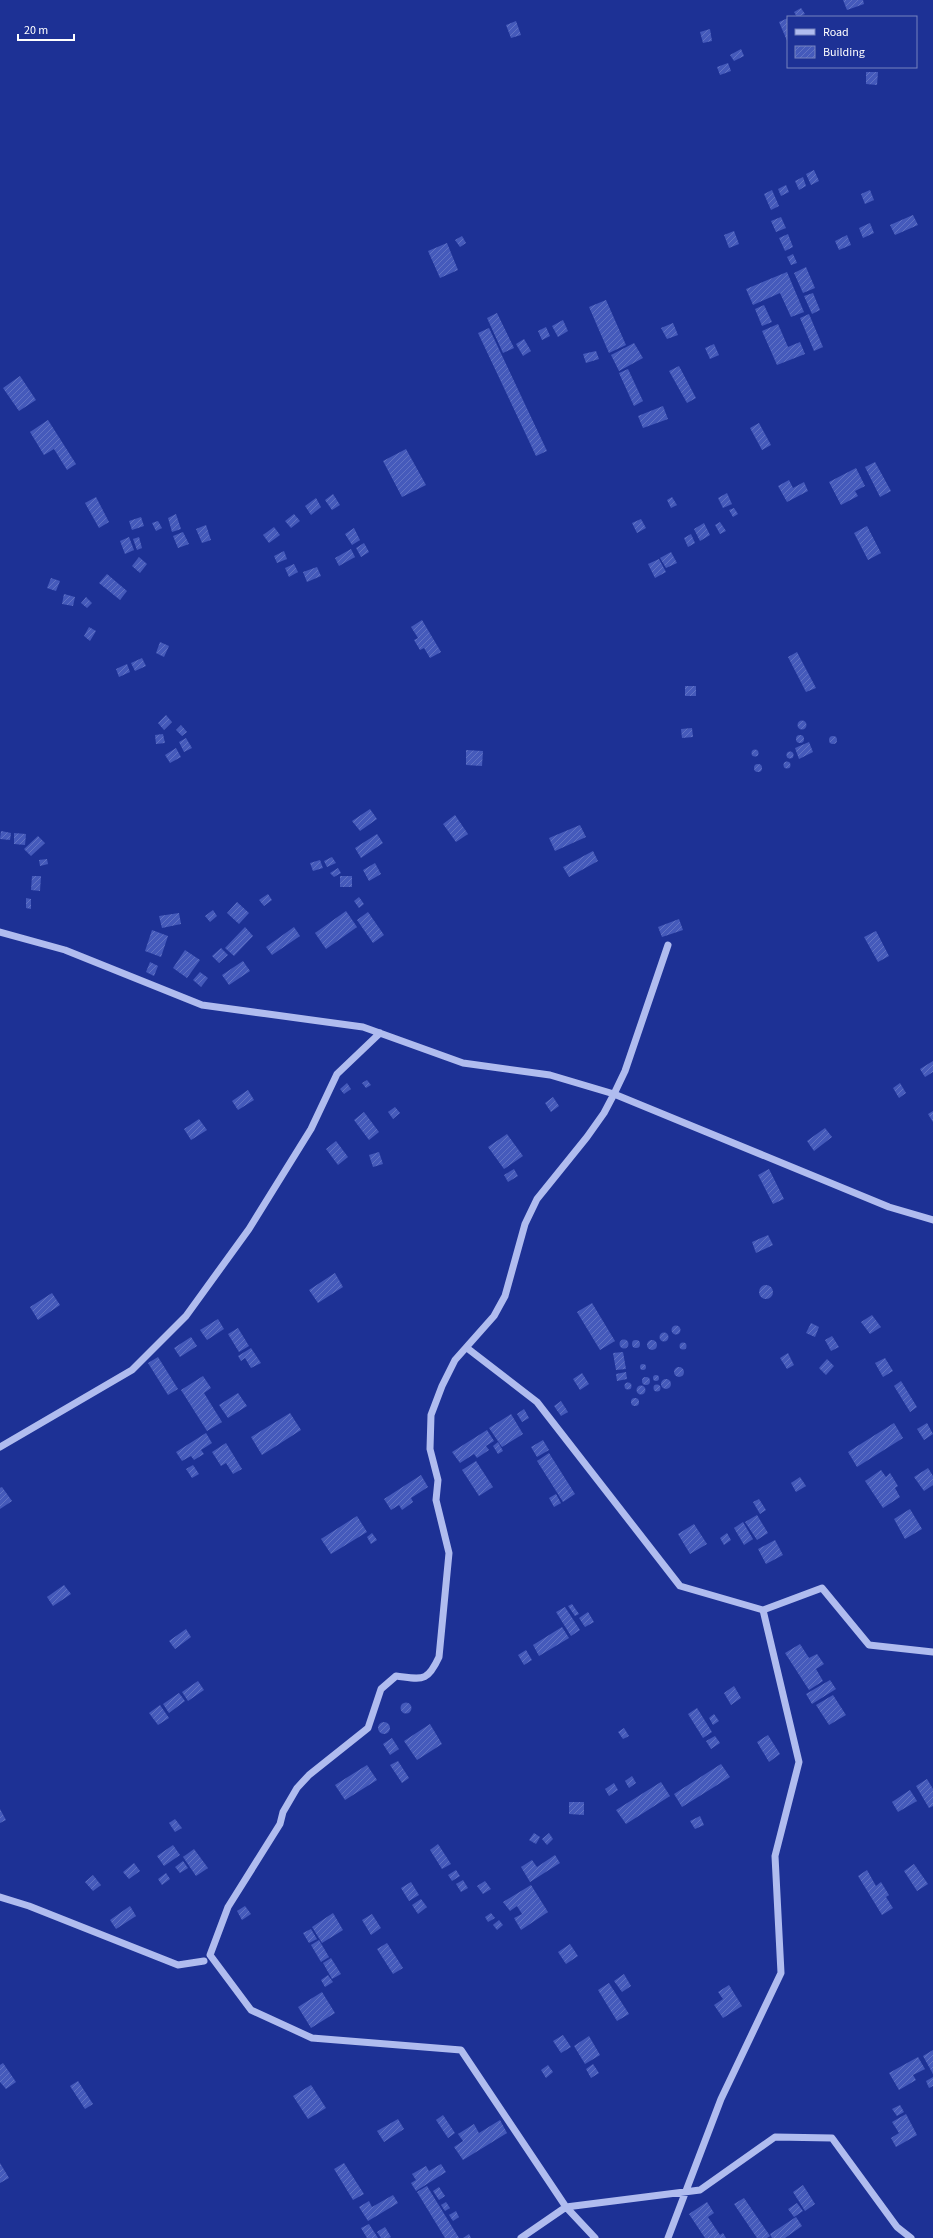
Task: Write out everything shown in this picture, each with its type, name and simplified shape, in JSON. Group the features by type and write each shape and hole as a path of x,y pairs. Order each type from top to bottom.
{"street":[{"path":"0,932 65,950 202,1006 363,1027 463,1063 550,1075 614,1094 888,1207 933,1220"},
{"path":"595,2238 566,2207 461,2050 312,2038 251,2010 210,1955 228,1907 280,1824 284,1812 297,1788 309,1775 368,1728 381,1689 396,1676 421,1678 432,1673 439,1657 448,1553 436,1500 438,1480 430,1449 431,1415 442,1386 455,1360 494,1316 505,1296 525,1224 537,1199 587,1137 604,1113 626,1071 668,945"},
{"path":"0,1446 132,1370 186,1316 249,1228 311,1129 337,1074 380,1033"},
{"path":"467,1348 537,1402 680,1586 763,1610 822,1588 869,1645 933,1652"},
{"path":"668,2238 684,2192 721,2099 781,1973 775,1856 799,1762 763,1610"},
{"path":"0,1897 29,1906 178,1965 204,1961"},
{"path":"521,2238 566,2207 700,2190 775,2137 832,2138 897,2227 911,2238"}],"building":[{"path":"843,0 863,0 864,4 847,10"},
{"path":"801,8 805,14 796,16 794,12"},
{"path":"787,18 787,41 779,22"},
{"path":"516,21 521,35 511,38 506,25"},
{"path":"710,29 712,41 703,43 700,32"},
{"path":"741,49 744,56 734,61 730,55"},
{"path":"728,63 731,71 720,75 717,67"},
{"path":"866,72 878,72 877,85 866,84"},
{"path":"814,170 819,181 811,185 806,174"},
{"path":"803,177 806,186 799,190 795,181"},
{"path":"786,185 789,192 781,196 778,189"},
{"path":"772,190 779,206 771,210 764,194"},
{"path":"870,190 874,200 865,204 861,194"},
{"path":"913,215 918,225 895,235 890,225"},
{"path":"781,217 786,228 776,232 771,221"},
{"path":"870,223 874,233 863,238 859,228"},
{"path":"734,231 739,244 729,248 724,235"},
{"path":"788,234 793,247 785,251 779,238"},
{"path":"847,235 851,245 839,250 835,241"},
{"path":"462,236 466,243 460,247 455,240"},
{"path":"447,243 458,270 440,278 428,251"},
{"path":"793,254 797,263 791,265 787,257"},
{"path":"806,267 815,288 803,293 794,273"},
{"path":"787,272 804,312 791,317 780,293 753,305 746,289"},
{"path":"813,293 820,310 812,314 804,296"},
{"path":"606,300 626,345 609,353 589,307"},
{"path":"764,305 772,322 762,326 755,309"},
{"path":"497,313 514,348 503,353 487,318"},
{"path":"809,314 823,347 814,351 800,318"},
{"path":"563,320 568,331 558,337 552,326"},
{"path":"673,323 678,335 667,339 661,328"},
{"path":"778,324 788,347 800,342 805,354 777,365 762,331"},
{"path":"546,327 550,336 542,340 538,331"},
{"path":"489,328 547,451 536,456 478,333"},
{"path":"524,339 531,351 523,356 516,344"},
{"path":"634,343 643,358 619,371 611,355"},
{"path":"714,344 719,355 710,359 705,348"},
{"path":"596,351 599,359 586,363 583,354"},
{"path":"679,366 696,398 687,403 669,371"},
{"path":"628,369 643,401 634,406 619,373"},
{"path":"20,376 36,400 19,411 3,388"},
{"path":"663,406 668,419 643,428 638,416"},
{"path":"48,420 76,464 67,470 54,449 44,455 30,432"},
{"path":"759,423 771,445 762,450 750,428"},
{"path":"406,449 426,485 402,497 383,461"},
{"path":"875,462 891,491 880,497 865,467"},
{"path":"856,468 865,486 855,491 858,496 841,505 829,482"},
{"path":"789,480 793,488 804,482 808,491 787,502 778,486"},
{"path":"727,493 732,504 723,508 718,498"},
{"path":"333,494 340,505 332,510 325,500"},
{"path":"96,497 109,522 99,528 85,503"},
{"path":"672,497 677,505 671,508 667,500"},
{"path":"316,498 321,507 311,515 305,506"},
{"path":"734,508 738,514 733,517 729,510"},
{"path":"176,514 181,529 172,532 168,518"},
{"path":"294,514 300,521 291,528 285,521"},
{"path":"141,517 144,526 132,530 129,521"},
{"path":"641,519 646,528 637,533 632,523"},
{"path":"158,521 162,528 156,531 152,523"},
{"path":"720,522 726,531 720,534 715,525"},
{"path":"704,523 710,535 700,541 694,529"},
{"path":"206,525 211,540 202,543 196,529"},
{"path":"867,526 881,553 868,560 854,533"},
{"path":"274,527 280,535 269,543 263,535"},
{"path":"354,528 360,540 352,545 345,534"},
{"path":"183,532 189,544 178,548 173,536"},
{"path":"691,534 695,543 688,547 684,538"},
{"path":"129,537 134,550 125,554 120,541"},
{"path":"139,537 142,548 137,550 133,539"},
{"path":"364,543 369,552 361,557 356,548"},
{"path":"351,549 355,557 339,566 335,558"},
{"path":"284,551 287,559 277,563 274,556"},
{"path":"671,552 677,563 666,568 660,558"},
{"path":"139,557 147,564 140,573 132,566"},
{"path":"659,559 666,572 655,578 648,564"},
{"path":"294,564 298,572 289,577 285,568"},
{"path":"317,567 321,576 307,582 303,572"},
{"path":"107,574 127,591 120,600 99,583"},
{"path":"51,578 60,581 56,591 47,588"},
{"path":"64,594 75,597 73,606 62,604"},
{"path":"86,597 92,603 87,608 81,603"},
{"path":"422,620 441,652 430,658 424,648 420,650 414,640 418,638 411,627"},
{"path":"89,627 96,631 90,641 84,636"},
{"path":"160,642 169,646 164,657 156,653"},
{"path":"797,652 816,688 806,692 788,657"},
{"path":"142,658 146,666 135,671 131,663"},
{"path":"127,664 130,672 119,677 116,669"},
{"path":"685,686 696,686 696,696 685,696"},
{"path":"166,715 172,722 164,730 158,723"},
{"path":"800,721 804,721 806,725 804,729 800,729 798,727 798,723"},
{"path":"181,725 187,732 182,736 176,730"},
{"path":"692,728 693,737 682,738 681,729"},
{"path":"163,734 165,743 156,744 155,735"},
{"path":"800,735 803,736 803,742 800,743 797,742 796,739 797,736"},
{"path":"833,736 836,737 836,743 833,744 830,743 829,740 830,737"},
{"path":"186,738 192,748 184,752 179,742"},
{"path":"809,742 813,752 799,759 795,748"},
{"path":"176,748 181,757 170,763 165,755"},
{"path":"466,750 483,751 482,766 466,765"},
{"path":"755,750 758,753 755,756 752,753"},
{"path":"790,752 793,755 790,758 787,755"},
{"path":"787,761 790,762 790,768 787,769 784,768 783,765 784,762"},
{"path":"756,764 760,764 762,768 760,772 756,772 754,770 754,766"},
{"path":"370,809 377,819 360,831 352,821"},
{"path":"455,815 468,834 456,842 443,824"},
{"path":"580,825 586,837 555,851 549,838"},
{"path":"1,831 11,833 10,840 0,839"},
{"path":"14,833 26,834 25,845 14,844"},
{"path":"377,834 383,843 361,858 355,848"},
{"path":"38,836 45,843 31,856 24,849"},
{"path":"593,851 598,861 569,877 563,867"},
{"path":"332,857 336,863 327,867 324,861"},
{"path":"47,859 48,864 40,866 39,860"},
{"path":"320,860 323,868 313,871 310,863"},
{"path":"375,863 381,874 369,881 363,870"},
{"path":"338,868 341,873 334,877 330,873"},
{"path":"32,876 41,876 40,891 31,890"},
{"path":"340,876 352,876 352,887 340,887"},
{"path":"268,894 272,900 264,906 259,900"},
{"path":"359,897 364,904 359,908 354,901"},
{"path":"26,898 31,899 31,909 26,908"},
{"path":"237,902 249,913 239,924 227,913"},
{"path":"213,910 217,916 210,922 205,916"},
{"path":"346,911 357,927 326,949 315,933"},
{"path":"368,912 384,935 373,943 357,920"},
{"path":"179,913 181,924 162,928 159,916"},
{"path":"679,919 683,930 662,937 658,927"},
{"path":"245,927 253,936 234,956 225,948"},
{"path":"294,927 300,936 272,955 266,947"},
{"path":"152,930 168,936 161,957 145,951"},
{"path":"876,931 889,956 878,962 864,937"},
{"path":"221,948 228,955 219,963 212,956"},
{"path":"185,950 200,960 187,978 173,968"},
{"path":"243,961 250,971 229,985 222,975"},
{"path":"150,962 158,966 154,976 146,972"},
{"path":"200,972 208,978 201,987 193,980"},
{"path":"933,1061 933,1072 925,1077 920,1069"},
{"path":"367,1080 371,1085 366,1088 362,1083"},
{"path":"347,1083 351,1089 344,1094 340,1089"},
{"path":"900,1083 906,1093 899,1098 893,1088"},
{"path":"248,1090 254,1100 238,1110 232,1101"},
{"path":"553,1097 559,1106 551,1112 545,1103"},
{"path":"395,1107 400,1113 393,1119 388,1112"},
{"path":"933,1111 933,1122 928,1114"},
{"path":"364,1112 379,1132 369,1140 354,1120"},
{"path":"199,1119 207,1130 191,1140 184,1129"},
{"path":"825,1128 832,1137 814,1151 807,1141"},
{"path":"507,1134 523,1156 504,1169 488,1147"},
{"path":"336,1141 348,1157 338,1165 326,1149"},
{"path":"379,1152 383,1164 373,1167 369,1155"},
{"path":"514,1169 518,1176 508,1182 504,1175"},
{"path":"769,1169 784,1199 773,1204 758,1175"},
{"path":"768,1235 773,1245 756,1253 752,1242"},
{"path":"335,1273 343,1287 318,1303 309,1290"},
{"path":"766,1285 771,1287 773,1292 771,1297 766,1299 761,1297 759,1292 761,1287"},
{"path":"52,1293 60,1305 38,1320 30,1307"},
{"path":"592,1303 615,1341 600,1350 577,1312"},
{"path":"872,1315 881,1327 870,1334 861,1322"},
{"path":"218,1319 224,1329 207,1340 200,1330"},
{"path":"811,1323 819,1327 815,1337 806,1333"},
{"path":"676,1325 681,1330 676,1335 671,1330"},
{"path":"238,1328 249,1346 239,1352 228,1334"},
{"path":"662,1333 666,1333 668,1337 666,1341 662,1341 660,1339 660,1335"},
{"path":"832,1336 839,1347 831,1351 825,1340"},
{"path":"191,1337 197,1346 180,1357 174,1348"},
{"path":"622,1340 626,1340 628,1344 626,1348 622,1348 620,1346 620,1342"},
{"path":"634,1340 638,1340 640,1344 638,1348 634,1348 632,1346 632,1342"},
{"path":"650,1340 654,1340 656,1341 656,1349 650,1350 647,1347 647,1343"},
{"path":"683,1343 686,1346 683,1349 680,1346"},
{"path":"251,1348 261,1363 251,1368 245,1358 241,1361 238,1356"},
{"path":"623,1352 626,1369 616,1370 613,1353"},
{"path":"788,1353 794,1365 787,1369 780,1358"},
{"path":"158,1357 178,1389 168,1395 148,1363"},
{"path":"885,1358 893,1371 883,1377 875,1363"},
{"path":"827,1359 834,1366 826,1375 819,1368"},
{"path":"643,1364 646,1367 643,1370 640,1367"},
{"path":"679,1367 684,1372 679,1377 674,1372"},
{"path":"626,1372 627,1379 617,1381 616,1374"},
{"path":"582,1373 589,1384 580,1390 573,1379"},
{"path":"656,1375 659,1378 656,1381 653,1378"},
{"path":"203,1376 211,1388 204,1393 222,1422 207,1431 181,1390"},
{"path":"644,1377 648,1377 650,1381 648,1385 644,1385 642,1383 642,1379"},
{"path":"666,1379 671,1384 666,1389 661,1384"},
{"path":"901,1381 917,1407 910,1412 894,1386"},
{"path":"628,1382 631,1383 631,1389 628,1390 625,1389 624,1386 625,1383"},
{"path":"657,1384 660,1385 660,1391 657,1392 654,1391 653,1388 654,1385"},
{"path":"641,1385 646,1390 641,1395 636,1390"},
{"path":"238,1393 247,1406 228,1418 219,1405"},
{"path":"633,1398 637,1398 639,1402 637,1406 633,1406 631,1404 631,1400"},
{"path":"561,1401 568,1412 561,1416 554,1406"},
{"path":"524,1409 529,1418 522,1422 517,1414"},
{"path":"290,1413 301,1430 262,1455 251,1437"},
{"path":"511,1414 523,1434 502,1447 489,1428"},
{"path":"894,1423 903,1438 857,1467 848,1452"},
{"path":"927,1423 933,1434 924,1440 917,1429"},
{"path":"487,1430 494,1441 486,1446 489,1450 477,1458 474,1454 460,1463 452,1452"},
{"path":"206,1433 212,1443 201,1450 204,1454 194,1460 191,1456 182,1461 176,1452"},
{"path":"543,1440 549,1450 537,1457 531,1447"},
{"path":"498,1442 503,1451 498,1454 493,1446"},
{"path":"226,1443 242,1469 233,1474 226,1463 221,1466 212,1452"},
{"path":"549,1453 575,1494 563,1502 537,1461"},
{"path":"476,1461 493,1487 479,1496 462,1470"},
{"path":"193,1465 199,1474 192,1478 186,1469"},
{"path":"928,1468 933,1476 933,1485 924,1491 914,1477"},
{"path":"881,1470 886,1477 890,1473 898,1486 895,1488 900,1497 883,1508 865,1481"},
{"path":"421,1475 428,1487 411,1498 413,1502 402,1510 399,1505 391,1510 384,1499"},
{"path":"800,1477 806,1486 796,1492 791,1483"},
{"path":"2,1487 12,1501 0,1509 0,1488"},
{"path":"556,1494 561,1503 554,1507 549,1498"},
{"path":"759,1499 766,1510 760,1514 753,1502"},
{"path":"910,1509 922,1529 905,1539 894,1519"},
{"path":"757,1515 768,1533 757,1540 745,1522"},
{"path":"357,1516 367,1532 331,1554 321,1539"},
{"path":"743,1522 753,1539 744,1545 734,1528"},
{"path":"694,1524 707,1544 690,1554 678,1534"},
{"path":"372,1533 377,1540 371,1544 367,1537"},
{"path":"727,1533 731,1540 724,1545 720,1538"},
{"path":"775,1540 783,1555 766,1564 758,1549"},
{"path":"64,1585 71,1594 53,1606 47,1597"},
{"path":"572,1604 579,1614 575,1616 568,1606"},
{"path":"565,1607 580,1630 571,1636 556,1612"},
{"path":"588,1612 594,1622 585,1627 579,1618"},
{"path":"562,1627 569,1638 539,1656 533,1645"},
{"path":"186,1629 191,1637 175,1649 169,1641"},
{"path":"800,1644 809,1658 817,1654 824,1664 816,1669 823,1681 809,1690 785,1653"},
{"path":"526,1650 532,1660 524,1665 518,1655"},
{"path":"830,1680 836,1689 812,1704 806,1694"},
{"path":"198,1681 204,1690 188,1701 182,1692"},
{"path":"734,1686 741,1698 731,1705 724,1693"},
{"path":"179,1693 185,1701 169,1713 163,1704"},
{"path":"833,1695 846,1715 829,1725 816,1705"},
{"path":"406,1702 410,1704 412,1708 410,1712 406,1714 402,1712 400,1708 402,1704"},
{"path":"160,1705 169,1718 158,1725 149,1713"},
{"path":"697,1708 712,1732 703,1738 688,1714"},
{"path":"714,1714 719,1721 713,1725 709,1718"},
{"path":"384,1722 388,1724 390,1728 388,1732 384,1734 380,1732 378,1728 380,1724"},
{"path":"430,1724 442,1744 417,1760 404,1741"},
{"path":"624,1728 629,1736 623,1739 618,1732"},
{"path":"768,1735 780,1754 769,1762 757,1742"},
{"path":"715,1736 720,1743 711,1749 706,1741"},
{"path":"392,1738 399,1749 390,1755 383,1744"},
{"path":"398,1761 409,1778 402,1783 390,1765"},
{"path":"721,1764 730,1777 682,1807 674,1794"},
{"path":"367,1765 377,1780 345,1800 335,1785"},
{"path":"632,1776 636,1783 629,1788 625,1781"},
{"path":"927,1779 933,1789 933,1806 929,1808 916,1786"},
{"path":"661,1782 670,1796 626,1824 616,1810"},
{"path":"614,1783 618,1790 609,1796 605,1789"},
{"path":"910,1790 917,1801 898,1812 892,1802"},
{"path":"569,1802 584,1802 584,1815 569,1814"},
{"path":"0,1809 6,1820 0,1823"},
{"path":"700,1816 704,1825 695,1829 690,1821"},
{"path":"175,1819 182,1828 175,1832 169,1823"},
{"path":"534,1833 540,1837 536,1844 529,1840"},
{"path":"549,1833 553,1839 547,1845 542,1839"},
{"path":"438,1844 451,1864 442,1869 430,1850"},
{"path":"173,1845 180,1855 164,1866 157,1856"},
{"path":"194,1849 208,1868 196,1876 183,1857"},
{"path":"555,1855 560,1863 530,1882 521,1867 532,1860 537,1867"},
{"path":"183,1861 188,1868 180,1873 175,1867"},
{"path":"134,1863 140,1871 129,1879 123,1872"},
{"path":"914,1864 928,1884 917,1891 904,1871"},
{"path":"456,1870 460,1876 452,1881 448,1875"},
{"path":"867,1870 876,1886 881,1882 889,1895 886,1897 893,1908 882,1915 858,1876"},
{"path":"166,1873 170,1879 162,1885 158,1879"},
{"path":"93,1875 101,1885 93,1891 85,1882"},
{"path":"463,1880 468,1888 461,1892 456,1884"},
{"path":"485,1881 491,1889 483,1894 477,1886"},
{"path":"411,1882 419,1895 409,1901 401,1888"},
{"path":"531,1885 548,1912 521,1930 514,1918 522,1914 517,1906 510,1911 503,1902"},
{"path":"421,1899 427,1907 418,1914 412,1905"},
{"path":"130,1906 136,1916 116,1929 110,1920"},
{"path":"245,1906 251,1914 242,1920 237,1911"},
{"path":"333,1913 343,1930 322,1943 312,1927"},
{"path":"491,1913 495,1918 488,1922 485,1917"},
{"path":"372,1914 381,1928 371,1935 362,1920"},
{"path":"499,1920 503,1925 497,1930 493,1925"},
{"path":"311,1929 317,1939 309,1943 303,1933"},
{"path":"319,1940 329,1957 321,1962 311,1945"},
{"path":"387,1943 403,1968 393,1974 377,1949"},
{"path":"570,1944 578,1956 566,1964 558,1952"},
{"path":"331,1958 341,1974 332,1979 323,1963"},
{"path":"624,1974 631,1986 622,1992 614,1981"},
{"path":"328,1975 333,1982 325,1987 321,1980"},
{"path":"609,1983 629,2014 617,2021 598,1990"},
{"path":"729,1985 742,2006 723,2018 714,2005 723,1999 718,1992"},
{"path":"322,1992 335,2013 311,2028 298,2007"},
{"path":"563,2035 571,2047 561,2053 553,2041"},
{"path":"589,2036 600,2055 585,2064 574,2046"},
{"path":"933,2050 933,2074 923,2056"},
{"path":"918,2057 925,2069 913,2075 916,2080 899,2090 889,2073"},
{"path":"3,2063 16,2082 6,2089 0,2082 0,2065"},
{"path":"593,2064 599,2073 591,2078 586,2069"},
{"path":"548,2065 553,2072 546,2078 541,2070"},
{"path":"933,2077 933,2086 929,2088 926,2081"},
{"path":"78,2081 93,2104 85,2109 70,2086"},
{"path":"311,2085 326,2108 308,2119 293,2096"},
{"path":"900,2105 904,2112 897,2116 892,2109"},
{"path":"906,2114 917,2135 896,2147 891,2138 899,2133 892,2122"},
{"path":"443,2115 455,2133 448,2138 436,2120"},
{"path":"398,2119 404,2129 384,2142 377,2131"},
{"path":"500,2120 507,2133 463,2160 454,2147 463,2141 458,2134 474,2124 479,2133"},
{"path":"0,2163 9,2178 0,2183"},
{"path":"344,2163 364,2194 353,2200 334,2169"},
{"path":"441,2164 446,2172 416,2191 411,2183 416,2180 412,2174 426,2166 429,2171"},
{"path":"803,2185 815,2204 805,2211 793,2192"},
{"path":"427,2186 459,2238 445,2238 417,2192"},
{"path":"439,2187 445,2196 439,2200 433,2191"},
{"path":"393,2195 398,2203 368,2221 359,2207 369,2201 372,2207"},
{"path":"744,2198 770,2236 767,2238 757,2238 734,2204"},
{"path":"446,2202 450,2208 445,2211 441,2205"},
{"path":"707,2202 714,2213 708,2217 720,2235 723,2233 726,2238 705,2238 689,2214"},
{"path":"797,2203 803,2211 794,2217 788,2209"},
{"path":"456,2211 459,2217 453,2221 449,2215"},
{"path":"796,2217 802,2226 785,2238 772,2238 770,2234"},
{"path":"369,2224 378,2238 367,2238 361,2228"},
{"path":"385,2227 391,2237 381,2238 377,2232"},
{"path":"469,2234 471,2238 463,2238"}]}
